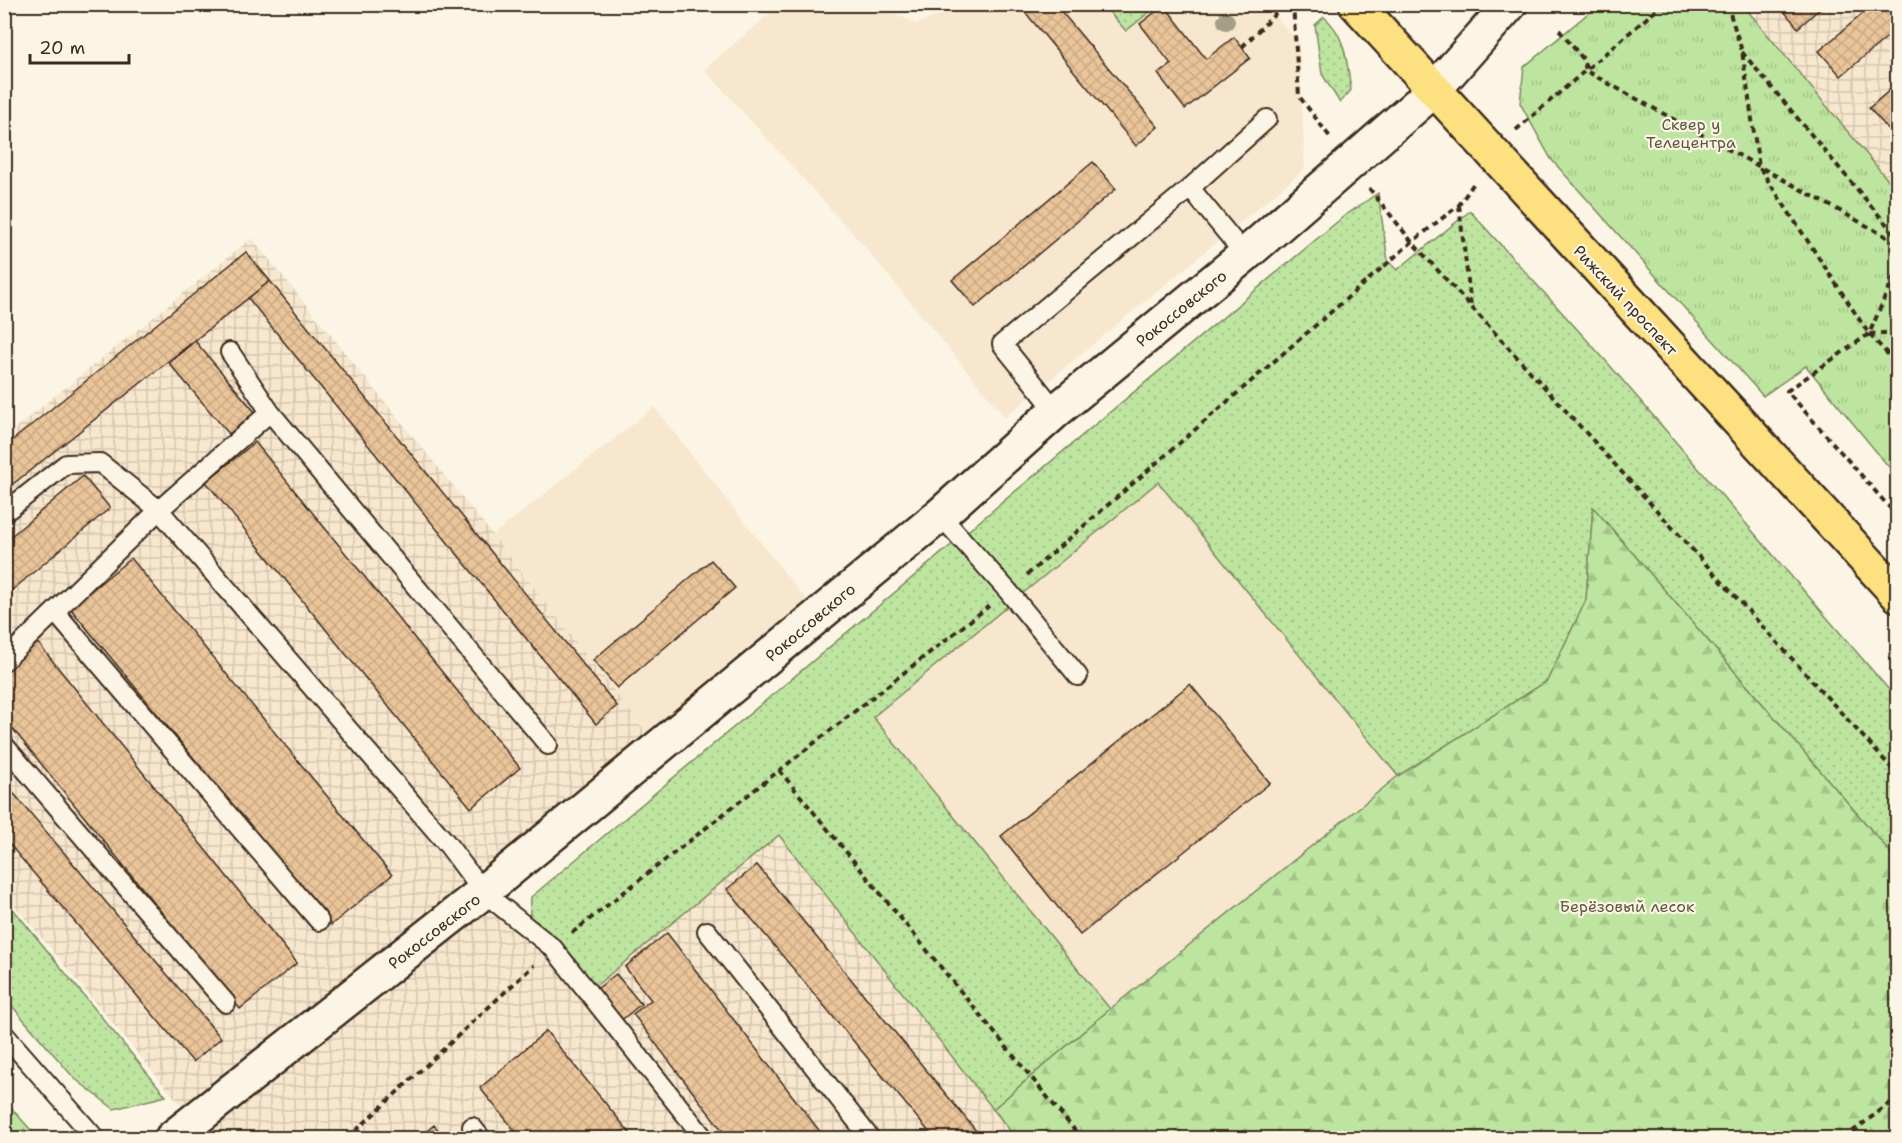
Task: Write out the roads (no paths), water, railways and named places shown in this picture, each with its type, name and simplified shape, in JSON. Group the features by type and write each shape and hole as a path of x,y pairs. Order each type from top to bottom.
{"highway":[{"name":"Рижский проспект","path":"1356,4 1898,595"}],"street":[{"name":"Рокоссовского","path":"172,1138 483,892 940,515 1056,411 1245,255 1434,90 1510,4"}],"lane":[{"path":"1056,411 1002,344 1190,188 1267,119"},
{"path":"1190,188 1245,255"},
{"path":"230,352 270,412 548,745"},
{"path":"4,661 56,613 159,510 270,412"},
{"path":"4,513 66,464 100,463 159,510 448,845 483,892 553,948 704,1138"},
{"path":"940,515 1008,591 1078,676"},
{"path":"56,613 319,921"},
{"path":"4,745 226,1002"},
{"path":"707,931 870,1138"},
{"path":"4,1034 95,1138"}],"park label":[{"name":"Сквер у Телецентра","path":"1691,133"},
{"name":"Берёзовый лесок","path":"1627,906"}]}
